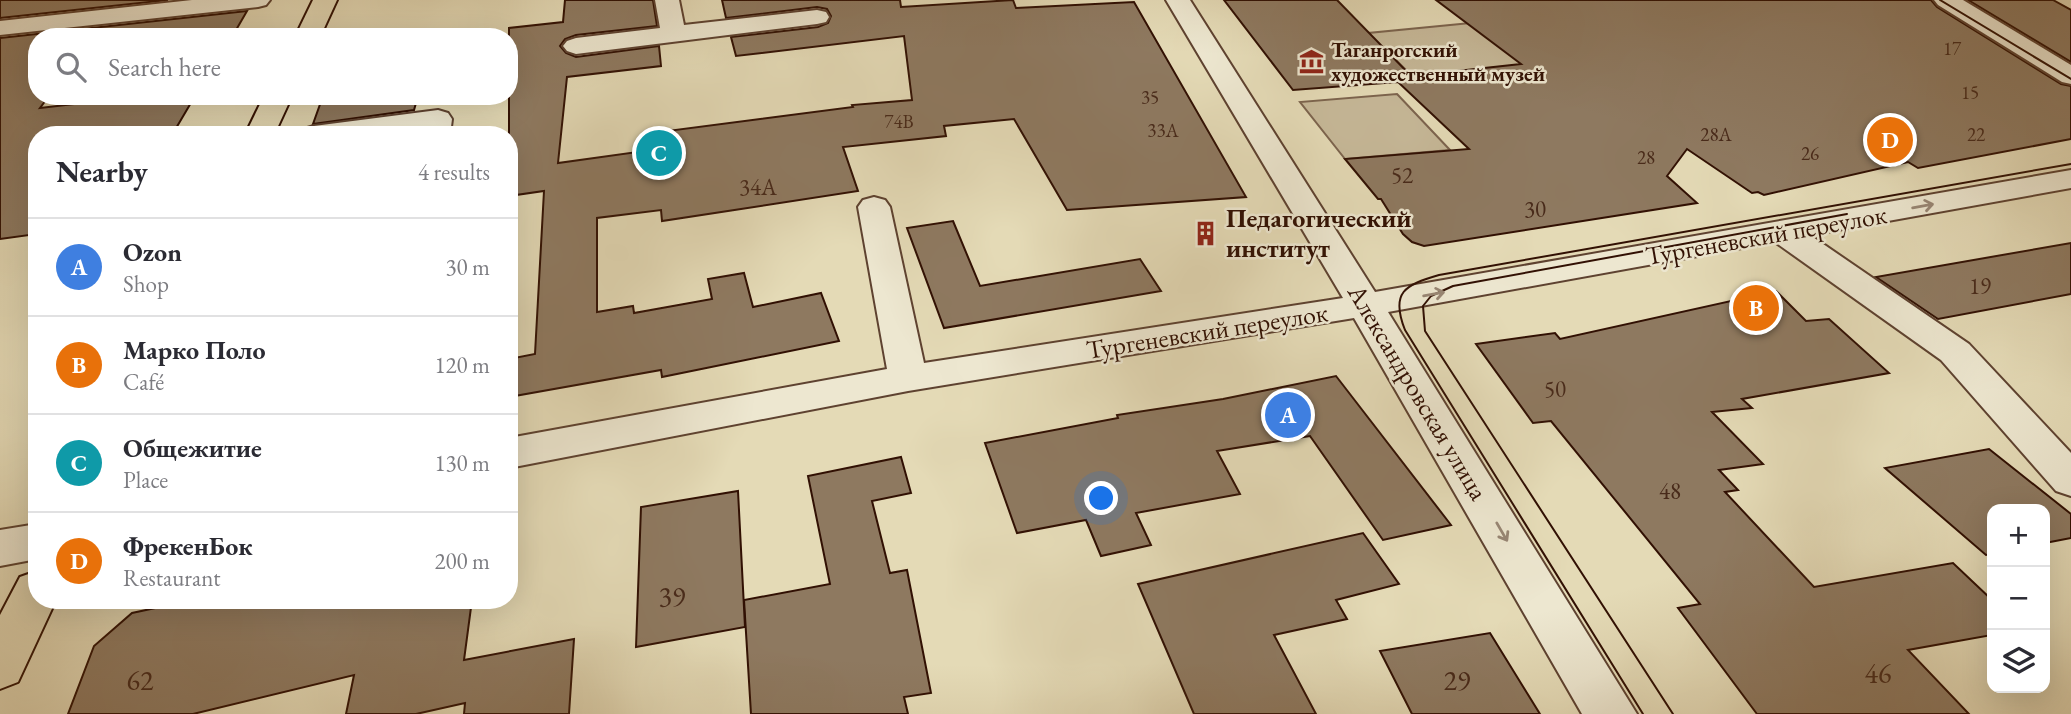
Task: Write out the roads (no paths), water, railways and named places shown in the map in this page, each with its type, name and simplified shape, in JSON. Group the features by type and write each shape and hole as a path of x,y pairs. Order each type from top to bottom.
{"main road":[{"path":"311,28 325,0"},
{"path":"263,126 274,105"},
{"path":"0,667 28,609"}],"street":[{"path":"0,29 258,0"},
{"path":"667,0 674,34"},
{"name":"Александровская улица","path":"1178,0 1366,305 1610,714"},
{"path":"1946,0 2071,76"},
{"path":"576,46 817,17"},
{"path":"384,126 438,119 437,126"},
{"name":"Тургеневский переулок","path":"518,451 908,378 1366,305 2071,179"},
{"path":"874,207 908,378"},
{"path":"1783,232 1955,352 2071,480"},
{"path":"0,548 28,543"}],"tram line":[{"path":"1940,0 2071,79"},
{"path":"1643,714 1405,330 1399,307 1404,292 1417,282 1439,275 2071,164"},
{"path":"1673,714 1425,331 1423,306 1431,296 1453,286 1847,214"}],"place":[{"name":"Таганрогский художественный музей","path":"1311,62"},
{"name":"ФрекенБок","path":"1890,140"},
{"name":"Общежитие","path":"659,153"},
{"name":"Педагогический институт","path":"1206,233"},
{"name":"Марко Поло","path":"1756,308"},
{"name":"Ozon","path":"1288,415"}]}
